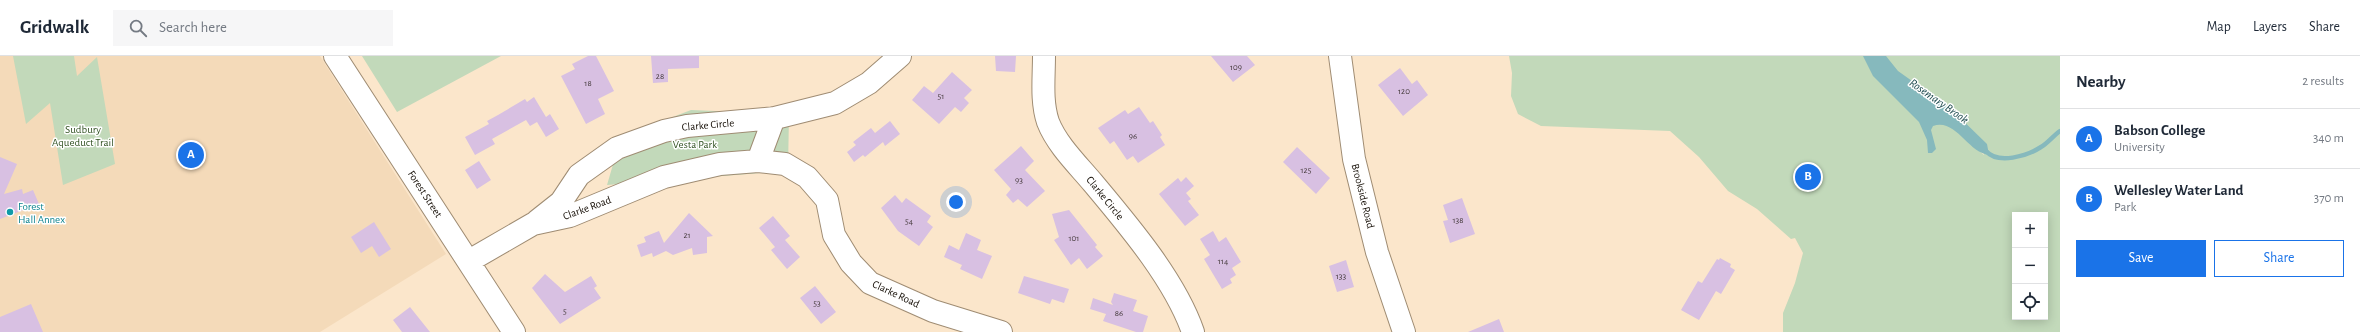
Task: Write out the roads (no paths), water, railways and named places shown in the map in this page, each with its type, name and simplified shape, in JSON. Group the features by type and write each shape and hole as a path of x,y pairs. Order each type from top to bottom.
{"street":[{"name":"Forest Street","path":"335,56 514,332"},
{"name":"Clarke Circle","path":"533,224 562,202 580,175 617,148 664,131 687,126 774,118 835,103 869,83 900,56"},
{"name":"Clarke Circle","path":"1044,56 1043,103 1049,123 1056,138 1111,204 1171,285 1193,332"},
{"name":"Brookside Road","path":"1340,56 1354,159 1377,252 1404,332"},
{"path":"758,161 774,118"},
{"name":"Clarke Road","path":"469,261 533,224 570,216 664,177 720,164 758,161 785,164 807,177 826,200 834,235 851,263 870,283 932,311 1001,332"}],"water":[{"path":"1863,56 1886,56 1898,71 1950,108 1987,144 1989,155 1982,153 1955,131 1941,125 1933,126 1931,130 1936,149 1932,153 1928,153 1927,140 1919,122 1873,76"}],"waterway":[{"name":"Rosemary Brook","path":"1986,151 1998,158 2013,158 2021,156 2046,144 2060,131"}],"place":[{"name":"Babson College","path":"191,155"},
{"name":"Wellesley Water Land","path":"1808,177"},
{"name":"Forest Hall Annex","path":"10,212"}],"park label":[{"name":"Sudbury Aqueduct Trail","path":"83,135"},
{"name":"Vesta Park","path":"695,144"}]}
